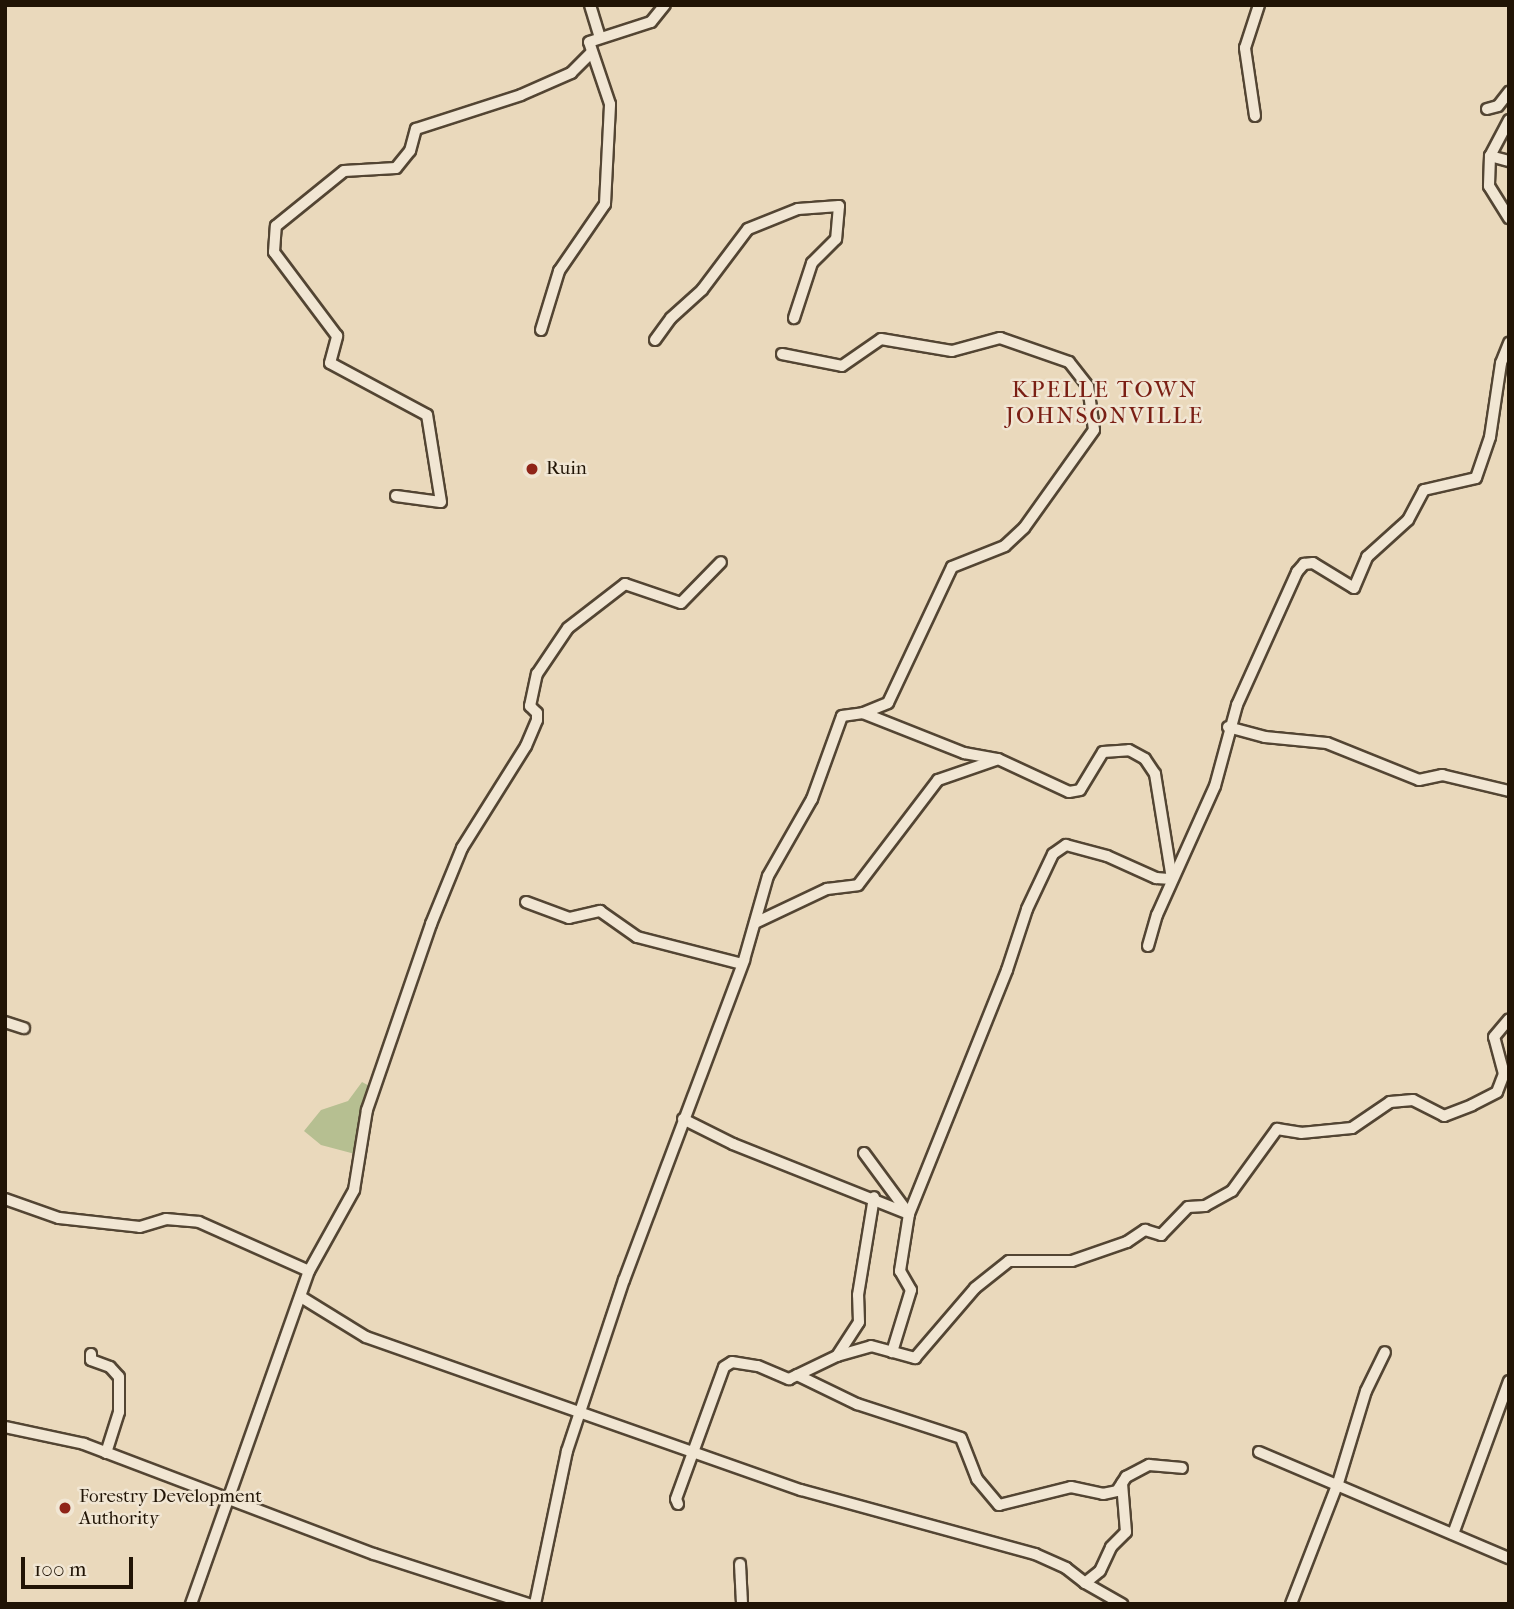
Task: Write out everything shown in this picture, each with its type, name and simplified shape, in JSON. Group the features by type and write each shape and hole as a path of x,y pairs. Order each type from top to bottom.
{"street":[{"path":"590,5 599,35"},
{"path":"541,330 559,271 605,204 610,104 590,54 589,42 599,35 630,32 651,22 665,5"},
{"path":"1255,116 1245,48 1259,5"},
{"path":"396,496 441,502 427,415 330,363 337,336 274,252 276,226 344,171 396,168 410,151 416,129 521,95 571,73 590,54"},
{"path":"1487,109 1498,106 1509,92"},
{"path":"1509,120 1490,156 1489,186 1509,218"},
{"path":"1490,156 1509,161"},
{"path":"655,340 671,318 702,290 748,229 798,209 839,206 836,239 812,263 794,318"},
{"path":"535,1604 566,1451 582,1412 624,1280 742,964 768,876 812,799 842,716 863,713 888,703 952,566 1005,546 1024,528 1094,430 1088,386 1069,362 1000,338 952,351 881,339 842,366 782,354"},
{"path":"1148,946 1172,879 1215,786 1228,727 1297,572 1304,564 1313,563 1354,589 1367,557 1408,520 1424,490 1476,478 1504,389 1501,363 1509,343"},
{"path":"191,1604 219,1518 229,1500 309,1271 354,1190 367,1110 401,1003 462,848 526,746 537,720 537,713 530,706 535,682 549,654 568,628 625,584 681,603 721,562"},
{"path":"863,713 964,753 998,760 1069,792 1080,790 1103,752 1129,750 1146,760 1155,774 1172,879"},
{"path":"1228,727 1265,737 1327,743 1419,780 1442,775 1509,791"},
{"path":"755,923 827,890 858,884 938,780 998,760"},
{"path":"892,1352 911,1290 900,1271 909,1214 1053,854 1066,845 1107,856 1156,878 1172,879"},
{"path":"526,902 569,918 600,911 637,937 742,964"},
{"path":"678,1504 676,1499 724,1367 732,1362 758,1366 789,1379 837,1356 871,1346 915,1358 975,1287 1009,1261 1072,1261 1101,1247 1127,1242 1145,1230 1161,1235 1188,1206 1205,1206 1232,1191 1277,1129 1301,1133 1352,1128 1368,1120 1378,1106 1413,1100 1444,1116 1497,1093 1504,1074 1494,1037 1509,1019"},
{"path":"5,1022 24,1028"},
{"path":"684,1119 733,1144 874,1197 909,1214"},
{"path":"864,1153 909,1214"},
{"path":"837,1356 859,1322 858,1295 874,1197"},
{"path":"5,1199 59,1218 140,1227 166,1219 199,1222 309,1271"},
{"path":"301,1297 366,1337 862,1509 1035,1554 1066,1568 1085,1583 1122,1604"},
{"path":"1291,1604 1338,1483 1366,1391 1385,1352"},
{"path":"91,1354 92,1360 120,1377 119,1412 106,1453"},
{"path":"797,1375 857,1404 961,1438 977,1479 999,1505 1071,1487 1104,1494 1117,1491 1122,1483 1149,1465 1182,1468"},
{"path":"1453,1534 1509,1381"},
{"path":"5,1427 106,1453 229,1500 529,1604"},
{"path":"1259,1452 1338,1483 1509,1558"},
{"path":"1085,1583 1100,1570 1111,1547 1126,1532 1122,1483"},
{"path":"740,1564 742,1604"}],"green space":[{"path":"362,1082 375,1089 355,1154 321,1145 304,1131 321,1110 348,1101"}],"place":[{"name":"Ruin","path":"532,469"},
{"name":"Forestry Development Authority","path":"65,1508"}],"district":[{"name":"KPELLE TOWN JOHNSONVILLE","path":"1105,403"}]}
